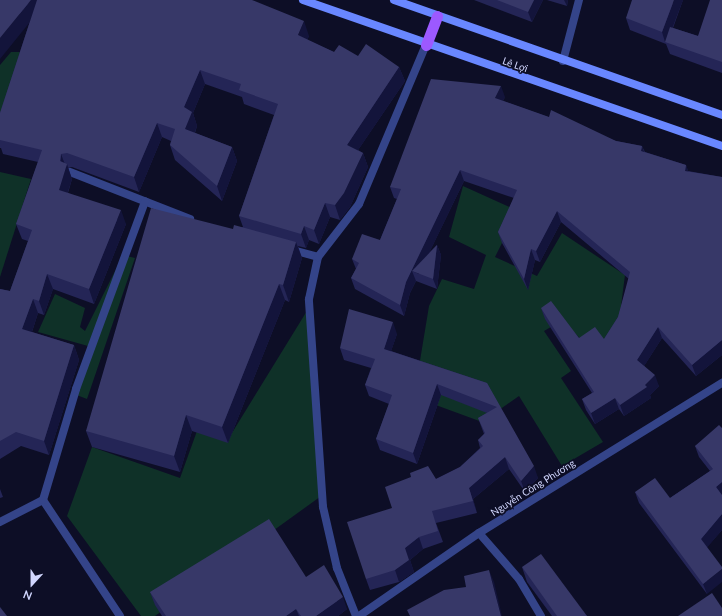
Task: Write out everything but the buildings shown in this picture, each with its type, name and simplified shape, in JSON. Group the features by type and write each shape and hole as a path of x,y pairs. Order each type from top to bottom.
{"main road":[{"name":"Lê Lợi","path":"303,0 426,46 722,146"},
{"name":"Lê Lợi","path":"394,0 563,61 722,115"},
{"path":"426,46 437,16"}],"street":[{"path":"563,61 579,0"},
{"path":"356,616 336,568 323,507 309,299 318,257 359,204 426,46"},
{"path":"70,172 200,223"},
{"path":"0,522 43,500 76,389 145,201"},
{"path":"281,247 318,257"},
{"name":"Nguyễn Công Phương","path":"359,616 479,534 722,383"},
{"path":"43,500 120,616"},
{"path":"479,534 518,579 541,616"}],"green space":[{"path":"11,52 30,52 0,129 0,65"},
{"path":"0,172 31,179 0,277"},
{"path":"463,186 518,211 495,257 537,276 562,233 625,275 617,337 584,343 563,320 544,331 571,371 561,378 603,442 562,466 519,396 482,422 414,397 429,306 442,279 474,289 486,255 449,237"},
{"path":"123,255 135,258 87,399 74,394 88,346 38,332 55,294 85,308 80,327 85,331"},
{"path":"310,306 324,494 155,616 141,616 67,516 92,447 180,478 197,431 227,441"}]}
